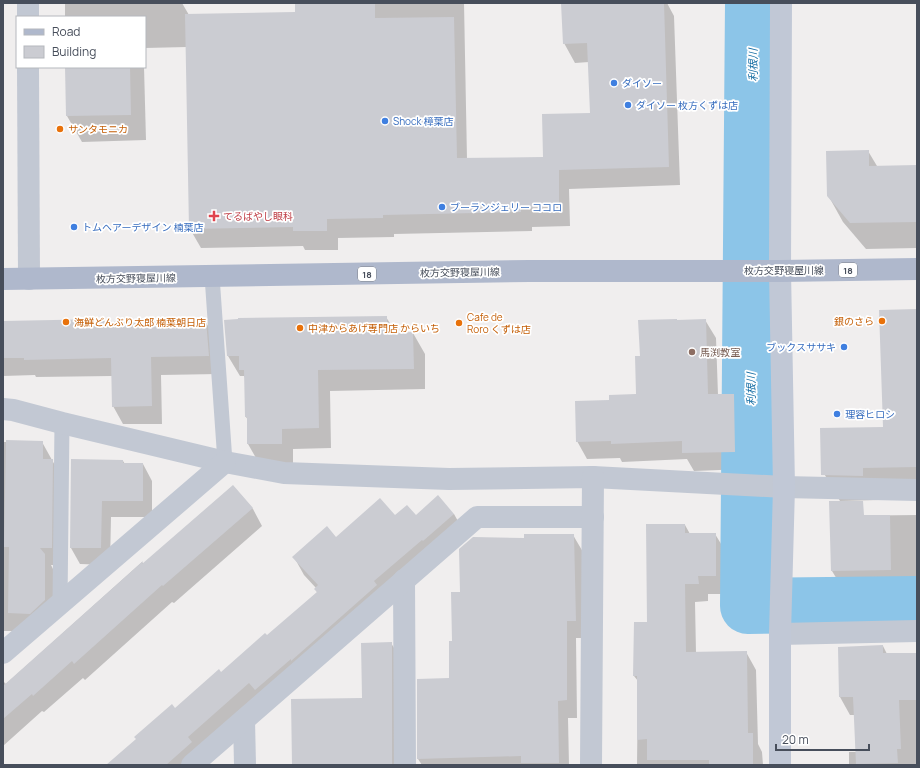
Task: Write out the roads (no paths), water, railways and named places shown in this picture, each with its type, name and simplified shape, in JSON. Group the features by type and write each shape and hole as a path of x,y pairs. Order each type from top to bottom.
{"main road":[{"name":"枚方交野寝屋川線","path":"3,279 29,280 536,271 772,271 917,268"}],"street":[{"path":"28,3 28,16"},
{"path":"780,765 780,634 784,487 772,271 781,3"},
{"path":"28,68 29,280"},
{"path":"3,409 13,410 62,424 225,462 284,473 449,479 593,476 784,487 917,490"},
{"path":"3,653 225,462"},
{"path":"591,765 593,476"},
{"path":"192,765 477,517 593,517"},
{"path":"404,580 405,765"},
{"path":"780,634 917,631"},
{"path":"244,720 245,765"}],"lane":[{"path":"212,276 225,462"},
{"path":"60,603 62,424"}],"waterway":[{"name":"利根川","path":"753,3 748,606 917,604"}],"place":[{"name":"ダイソー","path":"614,83"},
{"name":"ダイソー 枚方くずは店","path":"628,105"},
{"name":"Shock 樟葉店","path":"385,121"},
{"name":"サンタモニカ","path":"60,129"},
{"name":"ブーランジェリー ココロ","path":"442,207"},
{"name":"てるばやし眼科","path":"214,216"},
{"name":"トムヘアーデザイン 楠葉店","path":"74,227"},
{"name":"銀のさら","path":"882,321"},
{"name":"海鮮どんぶり太郎 楠葉朝日店","path":"66,322"},
{"name":"Cafe de Roro くずは店","path":"459,323"},
{"name":"中津からあげ専門店 からいち","path":"300,328"},
{"name":"ブックスササキ","path":"844,347"},
{"name":"馬渕教室","path":"692,352"},
{"name":"理容ヒロシ","path":"837,414"}]}
